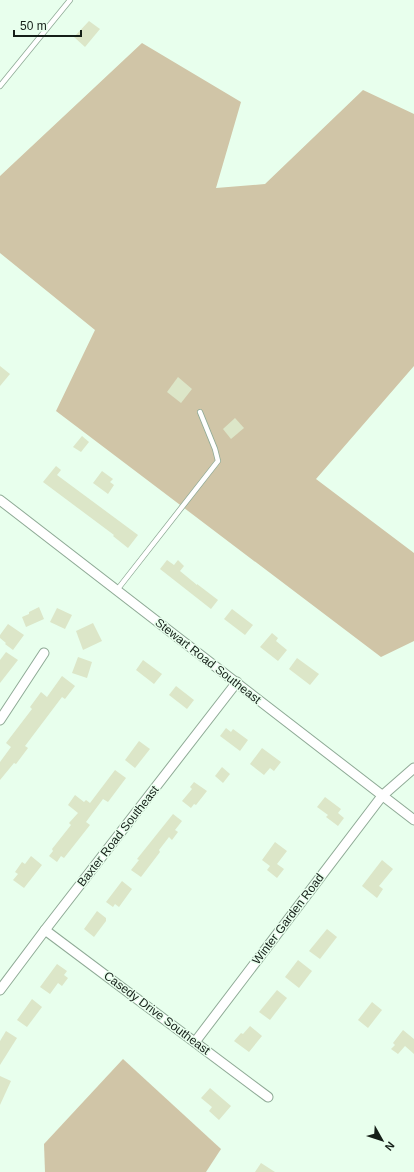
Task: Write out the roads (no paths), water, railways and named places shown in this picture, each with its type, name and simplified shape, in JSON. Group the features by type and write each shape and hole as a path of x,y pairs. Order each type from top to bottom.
{"street":[{"name":"Stewart Road Southeast","path":"0,500 414,820"},
{"path":"0,720 44,653"},
{"name":"Baxter Road Southeast","path":"0,990 237,682"},
{"path":"382,796 414,768"},
{"name":"Winter Garden Road","path":"195,1042 382,796"},
{"name":"Casedy Drive Southeast","path":"45,930 268,1097"}],"lane":[{"path":"0,86 70,0"},
{"path":"117,590 218,462 215,449 200,412"}]}
